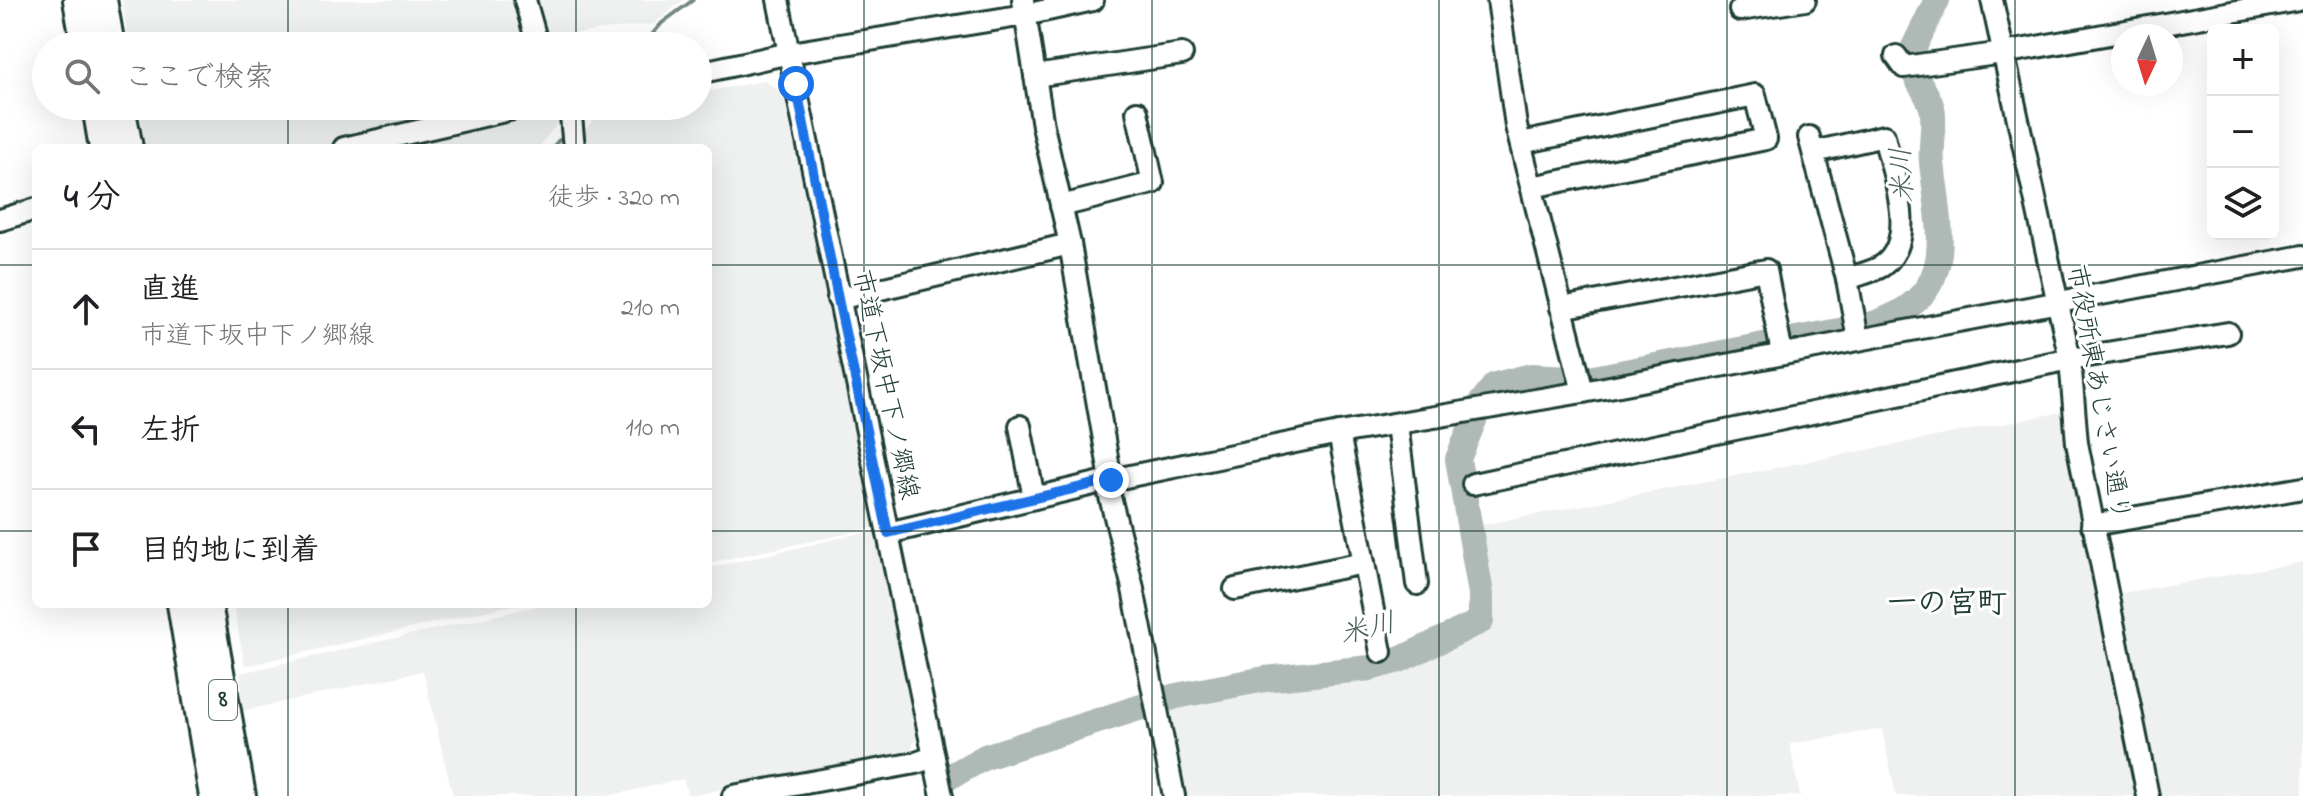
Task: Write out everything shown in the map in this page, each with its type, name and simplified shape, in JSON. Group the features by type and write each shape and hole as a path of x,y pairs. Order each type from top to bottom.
{"highway":[{"path":"79,0 85,32"},
{"path":"101,0 107,32"},
{"path":"100,120 104,144"},
{"path":"122,120 126,144"},
{"name":"8","path":"184,608 215,796"},
{"name":"8","path":"207,608 240,796"}],"street":[{"path":"525,0 534,32"},
{"name":"市道下坂中下ノ郷線","path":"778,0 941,788"},
{"path":"712,70 1024,8 1093,0"},
{"path":"1498,0 1521,143 1583,392"},
{"path":"1740,10 1805,0"},
{"name":"市役所東あじさい通り","path":"1992,0 2070,359 2077,443 2148,796"},
{"path":"1907,63 2003,53 2299,0"},
{"path":"1024,8 1043,126 1070,244 1109,481 1174,796"},
{"path":"1035,76 1182,54"},
{"path":"1521,143 1755,95 1769,126 1766,139 1532,187"},
{"path":"1061,206 1153,183 1137,112"},
{"path":"361,144 465,120"},
{"path":"571,120 574,144"},
{"path":"1847,279 1880,268 1900,240 1901,213 1884,136 1811,145 1847,279 1858,339"},
{"path":"0,220 32,210"},
{"path":"838,299 1070,244"},
{"path":"888,533 1109,481 1339,433 1583,392 2303,256"},
{"path":"1561,308 1766,270 1782,354"},
{"path":"1473,484 2070,359 2228,333"},
{"path":"1397,424 1417,584"},
{"path":"1020,426 1034,498"},
{"path":"1339,433 1381,652"},
{"path":"2092,525 2303,488"},
{"path":"1235,589 1364,563"},
{"path":"733,796 916,763 933,757"}],"shaded area":[{"path":"122,0 684,0 654,24 588,32 127,32"},
{"path":"765,81 783,93 874,528 712,562 712,144 583,144 584,131 594,120 712,120 712,90"},
{"path":"141,120 558,122 541,144 145,144"},
{"path":"2063,412 2140,796 1896,796 1882,729 1790,744 1800,796 1180,796 1163,709 1230,691 1386,674 1478,638 1491,621 1495,598 1481,525"},
{"path":"875,530 916,738 909,754 688,796 683,779 608,796 453,796 423,671 243,711 240,673 529,608 712,608 712,567"},
{"path":"2303,562 2303,796 2158,796 2116,594"},
{"path":"234,608 499,608 245,666"}],"waterway":[{"path":"654,32 693,0"},
{"name":"米川","path":"1873,324 1901,312 1920,297 1932,279 1938,260 1940,238 1932,156 1933,114 1911,60 1912,51 1937,0"},
{"path":"556,144 559,140"},
{"name":"米川","path":"1786,341 1844,330"},
{"name":"米川","path":"1589,379 1774,343"},
{"name":"米川","path":"953,775 985,757 1176,696 1265,679 1370,668 1399,660 1481,621 1481,594 1458,459 1481,403 1495,385 1531,376 1571,378"}],"district":[{"name":"一の宮町","path":"1947,605"}],"route":[{"path":"796,84 888,533 1111,480"}]}
